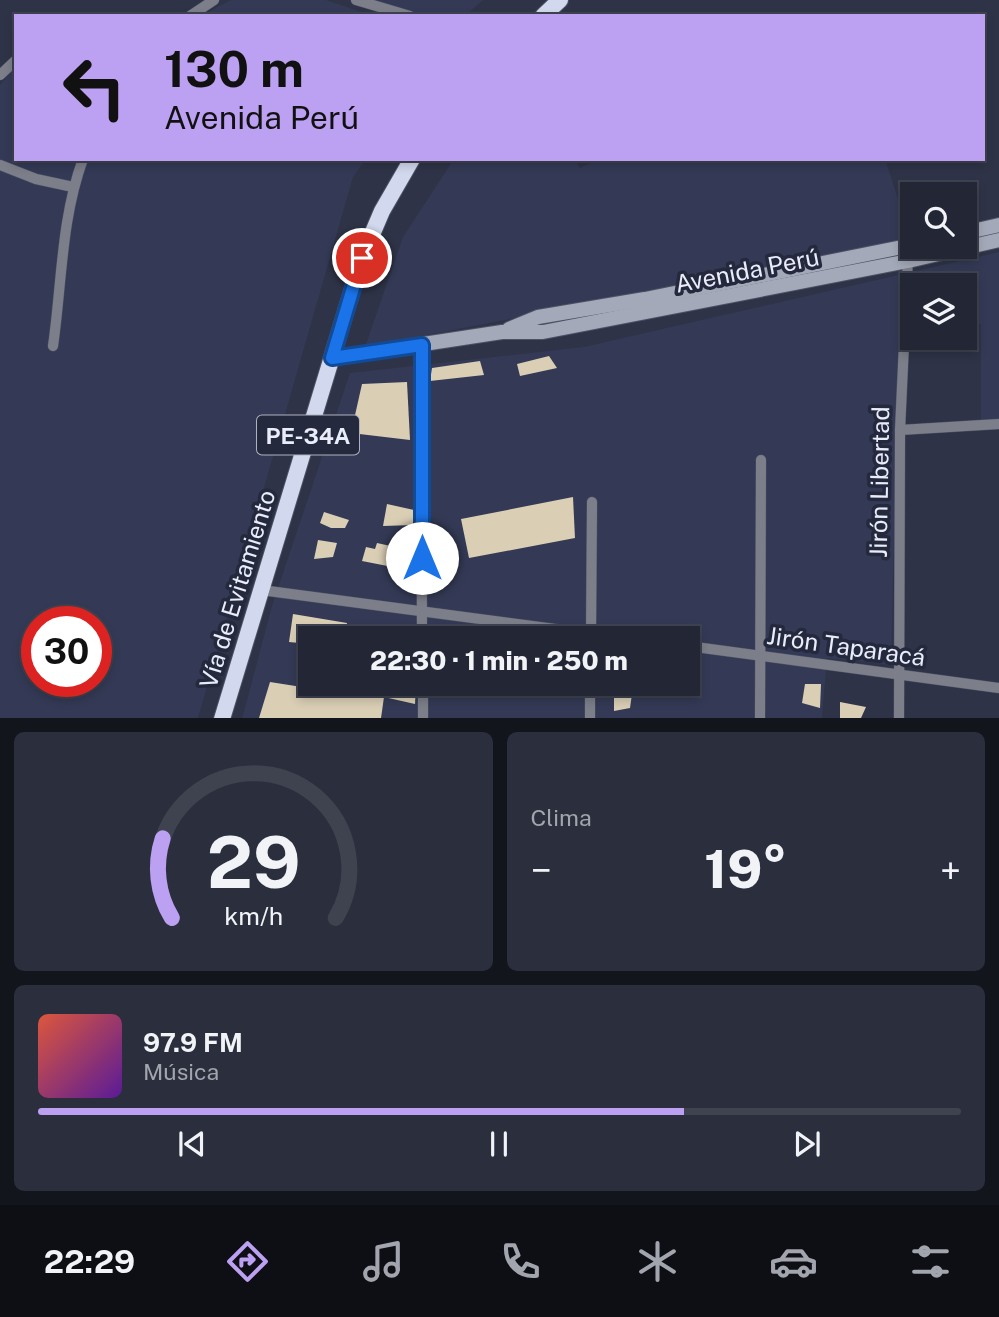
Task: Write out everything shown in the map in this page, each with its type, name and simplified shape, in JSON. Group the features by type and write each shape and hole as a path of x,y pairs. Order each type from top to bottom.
{"highway":[{"path":"545,14 560,0"},
{"name":"Vía de Evitamiento","path":"222,718 362,258 382,211 411,161"}],"main road":[{"path":"977,230 999,225"},
{"name":"Avenida Perú","path":"332,358 502,332 543,332 908,261 999,240"},
{"name":"Avenida Perú","path":"502,332 538,317 645,299 900,247"}],"street":[{"path":"193,14 214,0"},
{"path":"356,0 403,14"},
{"path":"0,75 14,62"},
{"path":"53,346 65,237 73,187 82,161"},
{"path":"0,164 36,179 73,187"},
{"name":"Jirón Libertad","path":"899,718 900,430 908,261"},
{"path":"422,345 422,626"},
{"path":"900,430 999,424"},
{"path":"761,460 761,718"},
{"path":"591,626 592,502"},
{"path":"261,590 521,626"},
{"name":"Jirón Taparacá","path":"700,647 999,688"},
{"path":"422,696 423,718"},
{"path":"590,696 590,718"}],"shaded area":[{"path":"231,0 326,0 367,14 205,14"},
{"path":"368,0 483,0 467,14 419,14"},
{"path":"14,68 14,161 365,161 353,177 198,718 0,718 0,85"},
{"path":"453,161 576,161 580,168 594,161 886,161 900,205 900,243 365,347 403,237"},
{"path":"999,252 999,423 981,424 981,324 977,324 977,273 907,273"},
{"path":"900,275 891,665 827,658 822,718 242,718 272,606 350,373 584,347"}],"building":[{"path":"549,356 557,368 520,376 517,364"},
{"path":"480,361 484,375 430,381 432,368"},
{"path":"407,382 410,440 351,433 362,384"},
{"path":"573,497 575,538 469,558 461,519"},
{"path":"387,504 414,510 414,525 383,526"},
{"path":"324,512 349,520 345,528 331,528 320,523"},
{"path":"318,540 337,543 333,557 314,559"},
{"path":"377,543 413,551 413,571 362,561 366,547 375,549"},
{"path":"293,614 347,623 347,626 298,626 298,643 289,642"},
{"path":"270,682 298,686 298,696 384,697 381,718 259,718"},
{"path":"805,684 821,684 820,708 802,703"},
{"path":"415,696 415,704 384,697"},
{"path":"614,696 632,696 630,708 614,711"},
{"path":"840,702 866,707 861,718 840,718"}],"route":[{"path":"362,258 332,358 422,345 422,558"}]}
